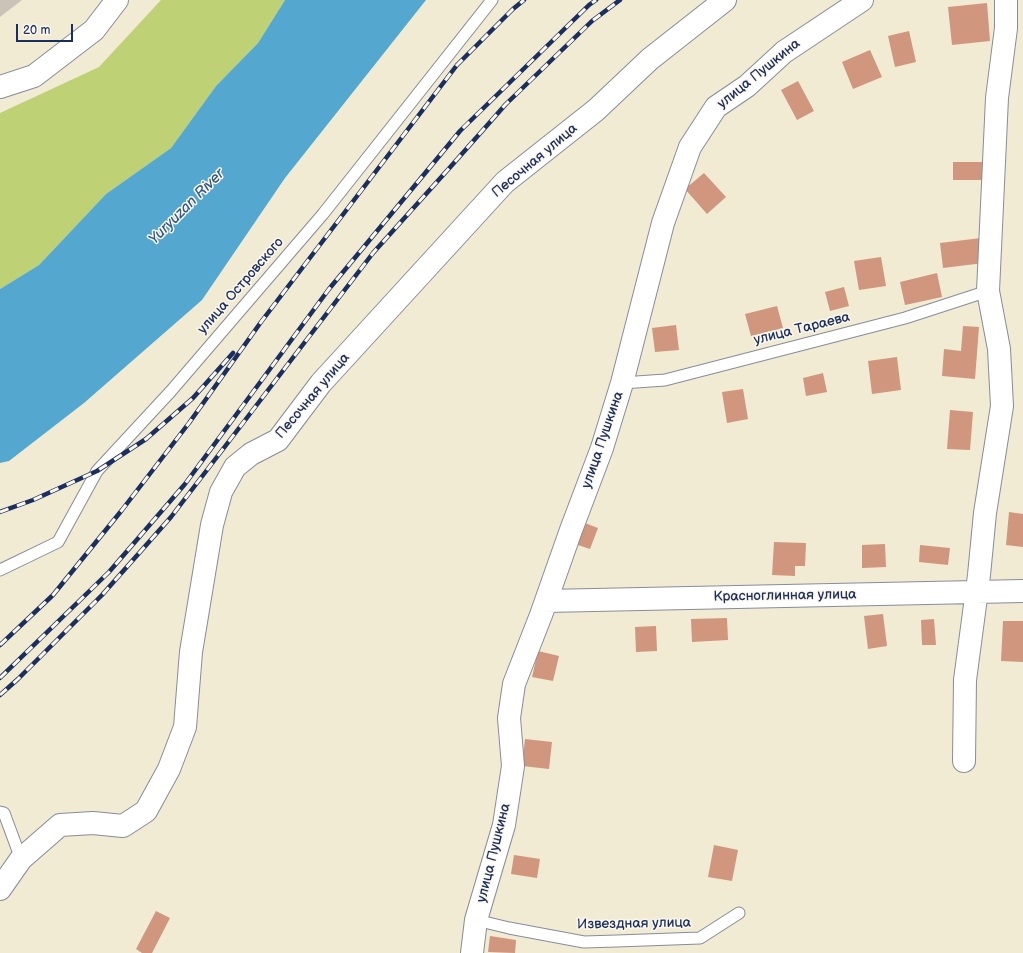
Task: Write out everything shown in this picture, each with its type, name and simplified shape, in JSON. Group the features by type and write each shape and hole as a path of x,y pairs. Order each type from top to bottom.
{"street":[{"path":"0,88 34,76 94,30 117,0"},
{"name":"Песочная улица","path":"0,889 21,858 60,825 93,823 123,826 146,812 169,769 185,726 191,652 212,525 221,492 235,467 251,454 278,440 321,383 505,182 596,110 650,59 725,0"},
{"name":"улица Пушкина","path":"472,953 476,920 504,826 513,766 509,718 514,684 602,448 622,383 663,223 690,146 716,107 747,86 784,52 862,0"},
{"path":"964,761 965,680 977,592 985,512 1002,406 999,349 988,291 997,98 1006,28 1006,0"},
{"name":"Красноглинная улица","path":"546,601 1023,591"}],"lane":[{"name":"улица Островского","path":"0,570 58,542 97,471 171,391 323,214 492,0"},
{"name":"улица Тараева","path":"622,383 665,380 904,318 988,291"},
{"path":"0,812 4,813 21,858"},
{"name":"Извездная улица","path":"476,920 584,942 700,938 739,913"}],"shaded area":[{"path":"0,0 22,0 0,17"}],"green space":[{"path":"161,0 285,0 258,43 216,86 171,148 106,194 39,265 0,289 0,113 99,67"}],"water":[{"name":"Yuryuzan River","path":"285,0 426,0 285,178 202,300 84,403 9,461 0,463 0,289 39,265 106,194 171,148 216,86 258,43"}],"building":[{"path":"987,3 990,41 952,45 948,7"},
{"path":"909,31 916,62 895,67 888,36"},
{"path":"870,50 882,77 853,89 842,62"},
{"path":"798,81 814,111 797,120 781,90"},
{"path":"953,162 983,162 983,180 953,180"},
{"path":"704,173 726,197 707,214 685,189"},
{"path":"981,238 984,263 943,268 940,243"},
{"path":"881,257 886,286 859,290 854,261"},
{"path":"937,273 942,297 905,305 900,282"},
{"path":"844,287 849,306 830,311 825,292"},
{"path":"777,306 783,328 751,336 745,314"},
{"path":"676,325 679,350 655,352 652,328"},
{"path":"963,326 979,327 975,379 942,376 944,349 961,351"},
{"path":"897,357 901,390 872,394 868,361"},
{"path":"823,373 827,392 806,396 803,378"},
{"path":"743,389 748,419 727,423 722,392"},
{"path":"950,410 973,412 970,450 947,449"},
{"path":"1009,512 1023,514 1023,547 1006,545"},
{"path":"582,522 598,528 590,549 575,544"},
{"path":"774,542 806,543 805,566 795,566 795,576 772,575"},
{"path":"885,544 886,567 862,568 862,545"},
{"path":"920,545 950,548 948,565 919,562"},
{"path":"883,614 887,646 868,649 864,616"},
{"path":"727,618 728,640 692,642 691,619"},
{"path":"934,619 936,645 922,645 921,620"},
{"path":"1003,621 1023,621 1023,662 1001,661"},
{"path":"656,626 657,651 636,652 635,627"},
{"path":"538,651 559,656 553,681 532,677"},
{"path":"525,739 552,742 549,769 522,766"},
{"path":"714,845 738,850 732,881 708,877"},
{"path":"514,855 540,859 537,878 511,874"},
{"path":"156,911 170,918 152,953 142,953 136,949"},
{"path":"490,936 516,940 515,953 488,952"}],"railway":[{"path":"0,645 53,595 122,510 189,423 261,322 457,65 524,0"},
{"path":"0,678 109,572 185,484 329,289 460,131 589,5 596,0"},
{"path":"0,695 102,595 171,517 373,253 506,104 592,21 620,0"},
{"path":"0,512 33,500 97,471 146,439 193,398 233,353"}]}
